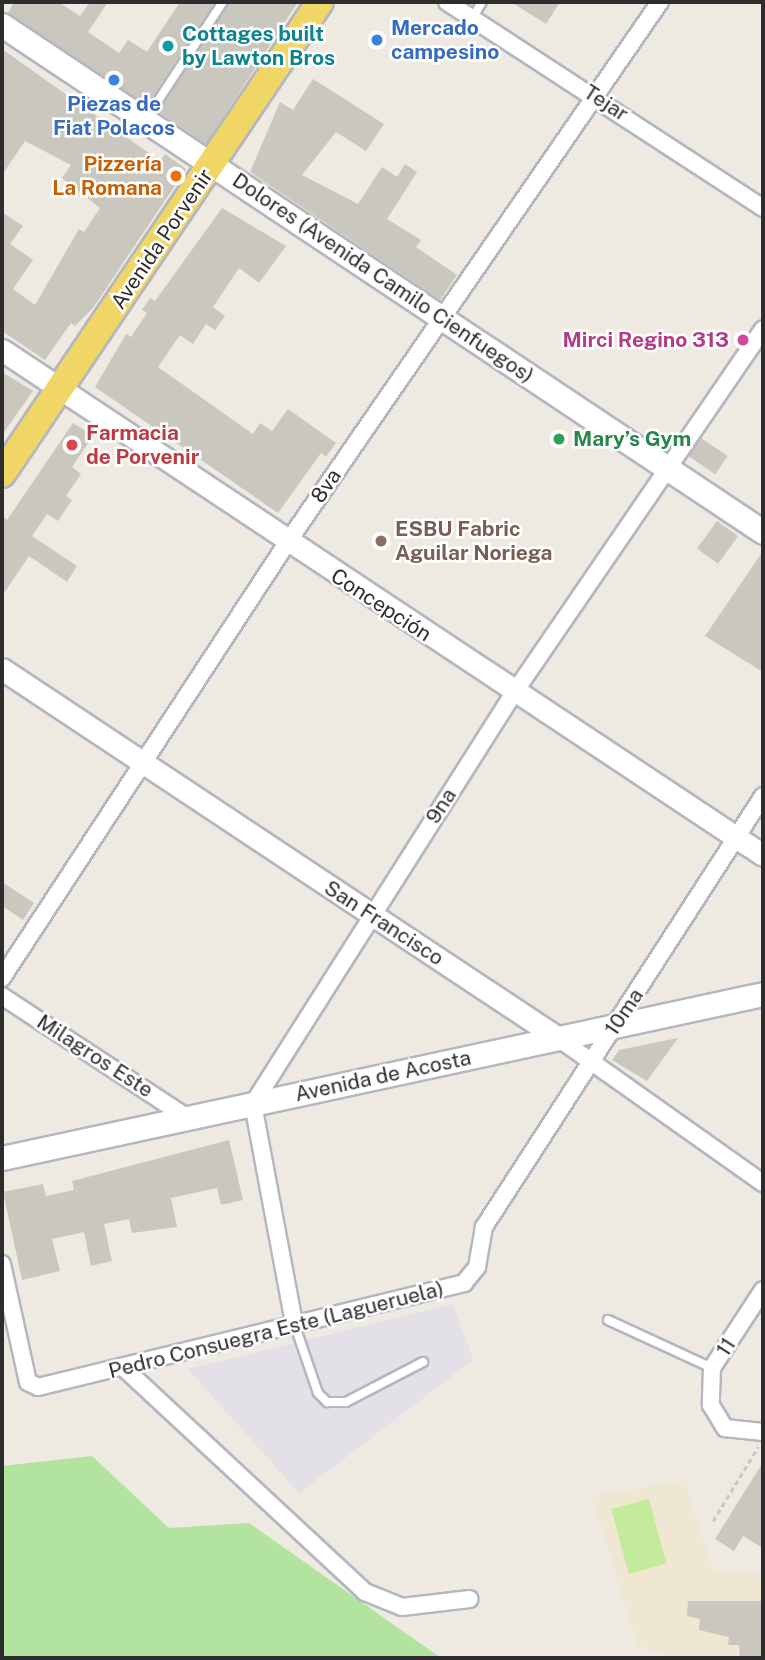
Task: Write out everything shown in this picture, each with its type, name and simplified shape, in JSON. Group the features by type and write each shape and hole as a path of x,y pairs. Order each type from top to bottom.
{"main road":[{"name":"Avenida Porvenir","path":"2,474 320,2"},
{"name":"Dolores (Avenida Camilo Cienfuegos)","path":"2,25 763,532"},
{"name":"Avenida de Acosta","path":"2,1158 763,994"}],"street":[{"name":"Tejar","path":"447,2 595,95 763,208"},
{"name":"8va","path":"2,978 287,543 660,2"},
{"name":"9na","path":"253,1104 371,914 514,693 763,329"},
{"name":"Concepción","path":"2,350 287,543 763,855"},
{"name":"San Francisco","path":"2,669 558,1038 591,1064 763,1183"},
{"name":"10ma","path":"484,1227 763,796"},
{"name":"Milagros Este","path":"2,996 188,1118"},
{"path":"253,1104 294,1324"},
{"name":"Pedro Consuegra Este (Lagueruela)","path":"2,1264 29,1382 38,1387 464,1283 477,1267 484,1227"},
{"name":"11","path":"712,1368 763,1290"},
{"path":"124,1368 365,1592 402,1607 470,1599"},
{"path":"712,1368 714,1418 725,1428 763,1432"}],"lane":[{"path":"146,119 223,2"},
{"path":"472,19 482,2"},
{"path":"608,1320 712,1368"},
{"path":"294,1324 318,1393 327,1402 346,1402 423,1362"}],"path":[{"path":"713,1521 763,1439"}],"shaded area":[{"path":"453,1304 473,1360 299,1493 188,1369"},
{"path":"685,1481 713,1570 763,1574 763,1658 672,1658 637,1644 592,1496"}],"green space":[{"path":"92,1456 169,1528 249,1523 441,1658 2,1658 2,1466"},
{"path":"649,1499 666,1564 629,1574 611,1509"}],"building":[{"path":"14,2 58,2 80,16 90,2 108,2 88,32 119,53 128,40 147,52 180,2 215,2 147,105 8,13"},
{"path":"229,2 298,2 206,144 158,112"},
{"path":"511,2 560,2 546,24"},
{"path":"2,49 160,161 165,154 186,169 93,308 75,326 71,323 45,360 2,331 2,212 23,226 10,244 33,260 13,289 35,305 79,229 84,232 100,208 62,178 71,165 25,141 2,175"},
{"path":"313,79 384,124 366,151 336,132 302,175 358,204 382,167 397,177 405,164 417,172 387,219 421,240 416,247 457,275 440,300 250,172 280,102 293,110"},
{"path":"222,208 286,246 259,283 239,268 213,307 225,316 215,330 206,324 193,344 180,335 158,367 253,434 260,423 272,431 288,409 336,443 326,457 321,453 278,513 95,387 126,334 131,337 147,313 142,310 150,298 155,301"},
{"path":"2,372 33,391 2,435"},
{"path":"73,423 93,436 72,467 81,474 66,496 72,500 58,521 47,514 32,536 77,566 67,582 29,556 2,596 2,516 7,520"},
{"path":"701,438 728,456 715,474 689,456"},
{"path":"717,521 738,536 718,564 697,549"},
{"path":"763,551 763,672 705,636"},
{"path":"2,882 34,903 23,920 2,906"},
{"path":"678,1038 647,1081 612,1060 619,1050"},
{"path":"229,1140 243,1200 221,1205 217,1188 171,1198 177,1227 132,1233 129,1219 104,1224 112,1261 91,1266 84,1232 52,1239 60,1271 22,1280 3,1192 43,1184 46,1196 74,1190 72,1181"},
{"path":"763,1462 763,1548 743,1536 734,1551 715,1539"},
{"path":"688,1601 763,1601 763,1658 740,1658 739,1645 728,1645 729,1637 699,1630 700,1619 687,1616"}],"place":[{"name":"Mercado campesino","path":"377,40"},
{"name":"Cottages built by Lawton Bros","path":"168,46"},
{"name":"Piezas de Fiat Polacos","path":"114,80"},
{"name":"Pizzería La Romana","path":"176,176"},
{"name":"Mirci Regino 313","path":"743,340"},
{"name":"Mary’s Gym","path":"559,439"},
{"name":"Farmacia de Porvenir","path":"72,445"},
{"name":"ESBU Fabric Aguilar Noriega","path":"381,541"}]}
